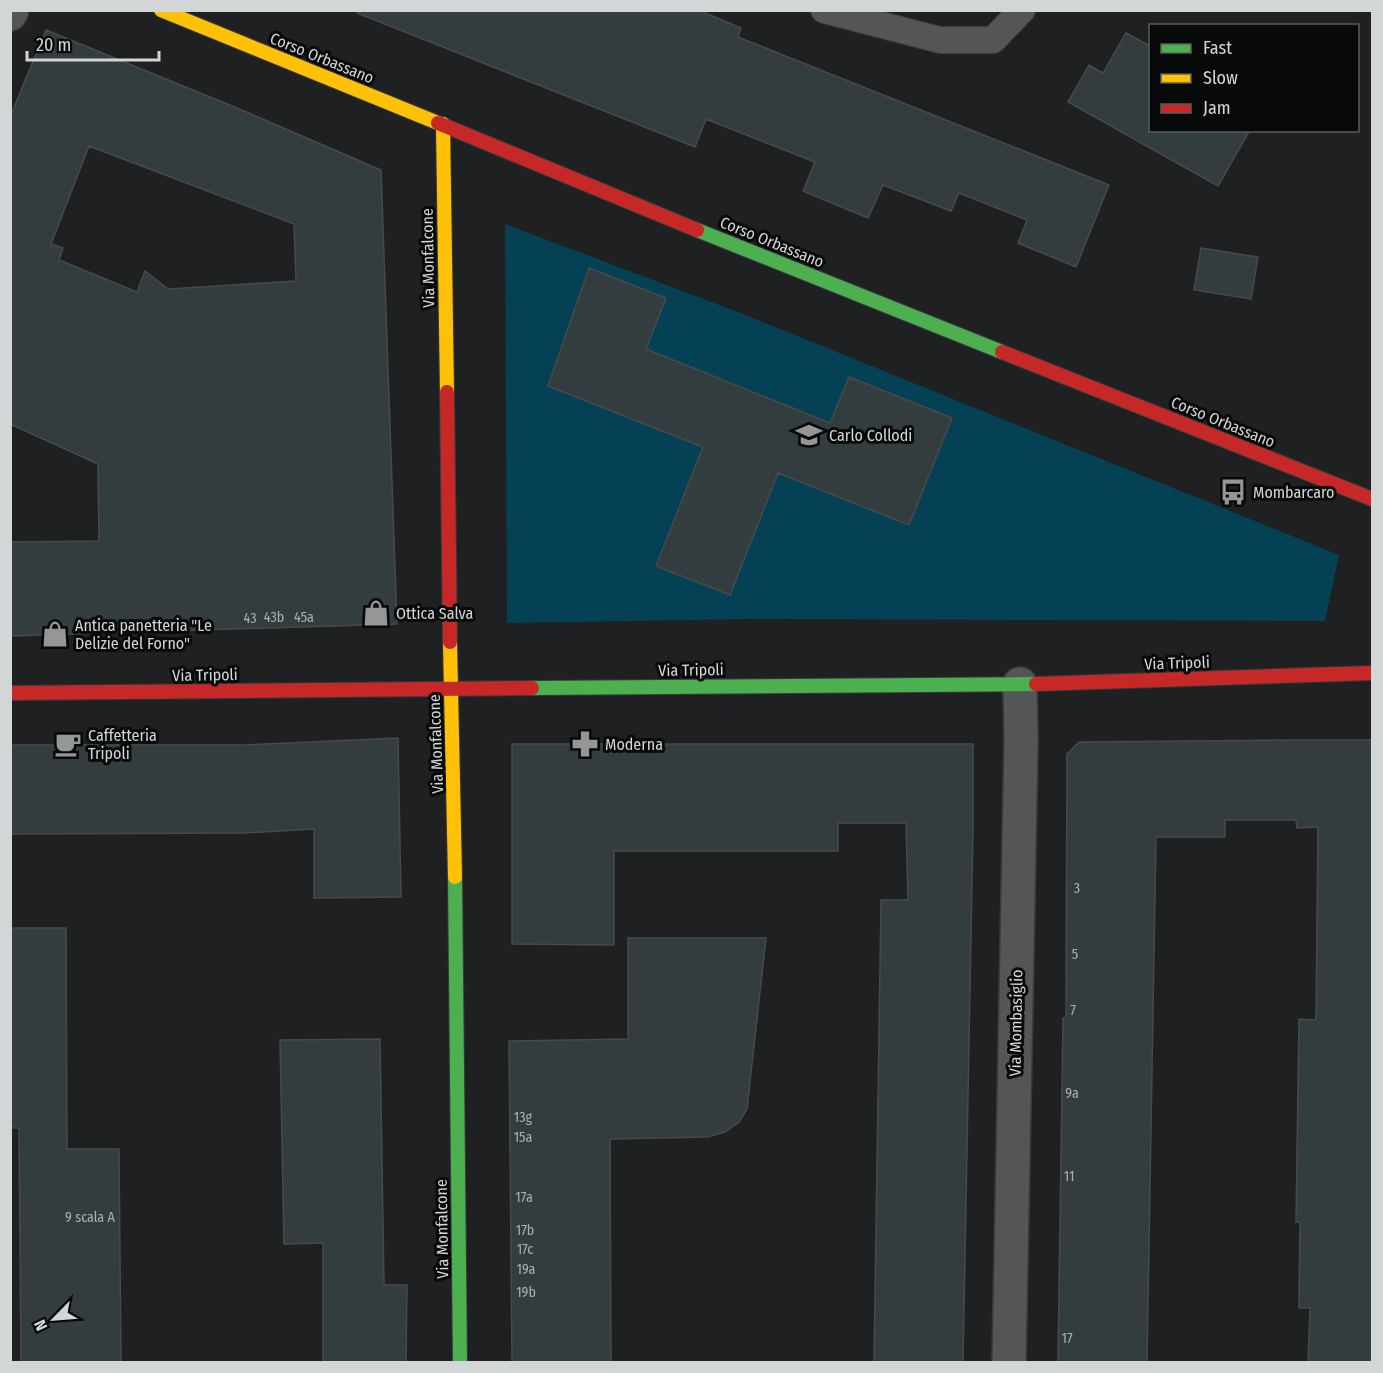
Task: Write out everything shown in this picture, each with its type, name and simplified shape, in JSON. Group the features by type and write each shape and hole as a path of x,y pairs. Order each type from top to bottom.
{"street":[{"name":"Corso Orbassano","path":"161,10 766,258 1372,499"},
{"name":"Via Monfalcone","path":"443,124 451,690 454,749 460,1362"},
{"name":"Via Tripoli","path":"10,693 1020,684 1372,674"},
{"name":"Via Mombasiglio","path":"1009,1362 1021,742 1020,684"}],"lane":[{"path":"824,10 940,40 993,40 1022,10"}],"shaded area":[{"path":"505,224 738,312 1339,555 1325,621 754,619 507,623","holes":["646,349 830,423 951,418 909,525 778,473 730,595 656,566 703,447 548,385"]}],"building":[{"path":"357,10 698,10 741,28 738,37 1109,185 1076,267 1018,243 1027,220 959,193 951,211 883,185 868,218 803,191 815,162 706,119 695,147 357,13"},
{"path":"46,30 381,170 397,624 10,636 10,542 99,541 98,464 10,424 10,117","holes":["89,146 294,224 296,281 168,289 145,271 137,292 59,260 63,248 51,244"]},
{"path":"1126,33 1149,45 1149,132 1249,132 1218,186 1068,102 1089,65 1103,73"},
{"path":"1201,248 1258,257 1251,299 1194,290"},
{"name":"Carlo Collodi","path":"589,268 666,298 646,349 830,423 849,377 952,418 909,525 778,473 730,595 656,566 703,447 548,386"},
{"path":"398,738 401,897 314,898 314,829 245,833 10,834 10,745 244,745"},
{"path":"1372,740 1372,1362 1308,1362 1310,1308 1299,1308 1300,1222 1296,1222 1299,1019 1316,1020 1318,827 1297,828 1296,820 1225,820 1225,837 1156,837 1147,1362 1058,1362 1063,1018 1066,1018 1067,754 1079,742"},
{"path":"512,744 973,744 963,1362 874,1362 881,900 908,900 906,823 838,823 838,851 614,851 614,945 512,944"},
{"path":"10,928 66,928 67,1149 119,1149 121,1362 21,1362 19,1128 10,1128"},
{"path":"628,938 766,938 747,1109 739,1122 725,1132 707,1137 610,1139 611,1362 512,1362 509,1041 628,1039"},
{"path":"380,1039 384,1285 407,1285 406,1362 323,1362 323,1243 284,1244 280,1040"}],"traffic: fast":[{"path":"697,230 1002,352"},
{"path":"532,688 1036,684"},
{"path":"455,877 460,1362"}],"traffic: slow":[{"path":"161,10 438,123"},
{"path":"443,124 447,392"},
{"path":"450,642 455,877"}],"traffic: jam":[{"path":"438,123 697,230"},
{"path":"1002,352 1372,499"},
{"path":"447,392 450,642"},
{"path":"1036,684 1372,673"},
{"path":"10,693 532,688"}],"place":[{"name":"Carlo Collodi","path":"809,435"},
{"name":"Mombarcaro","path":"1233,492"},
{"name":"Ottica Salva","path":"376,613"},
{"name":"Antica panetteria \"Le Delizie del Forno\"","path":"55,634"},
{"name":"Caffetteria Tripoli","path":"68,744"},
{"name":"Moderna","path":"585,744"}]}
